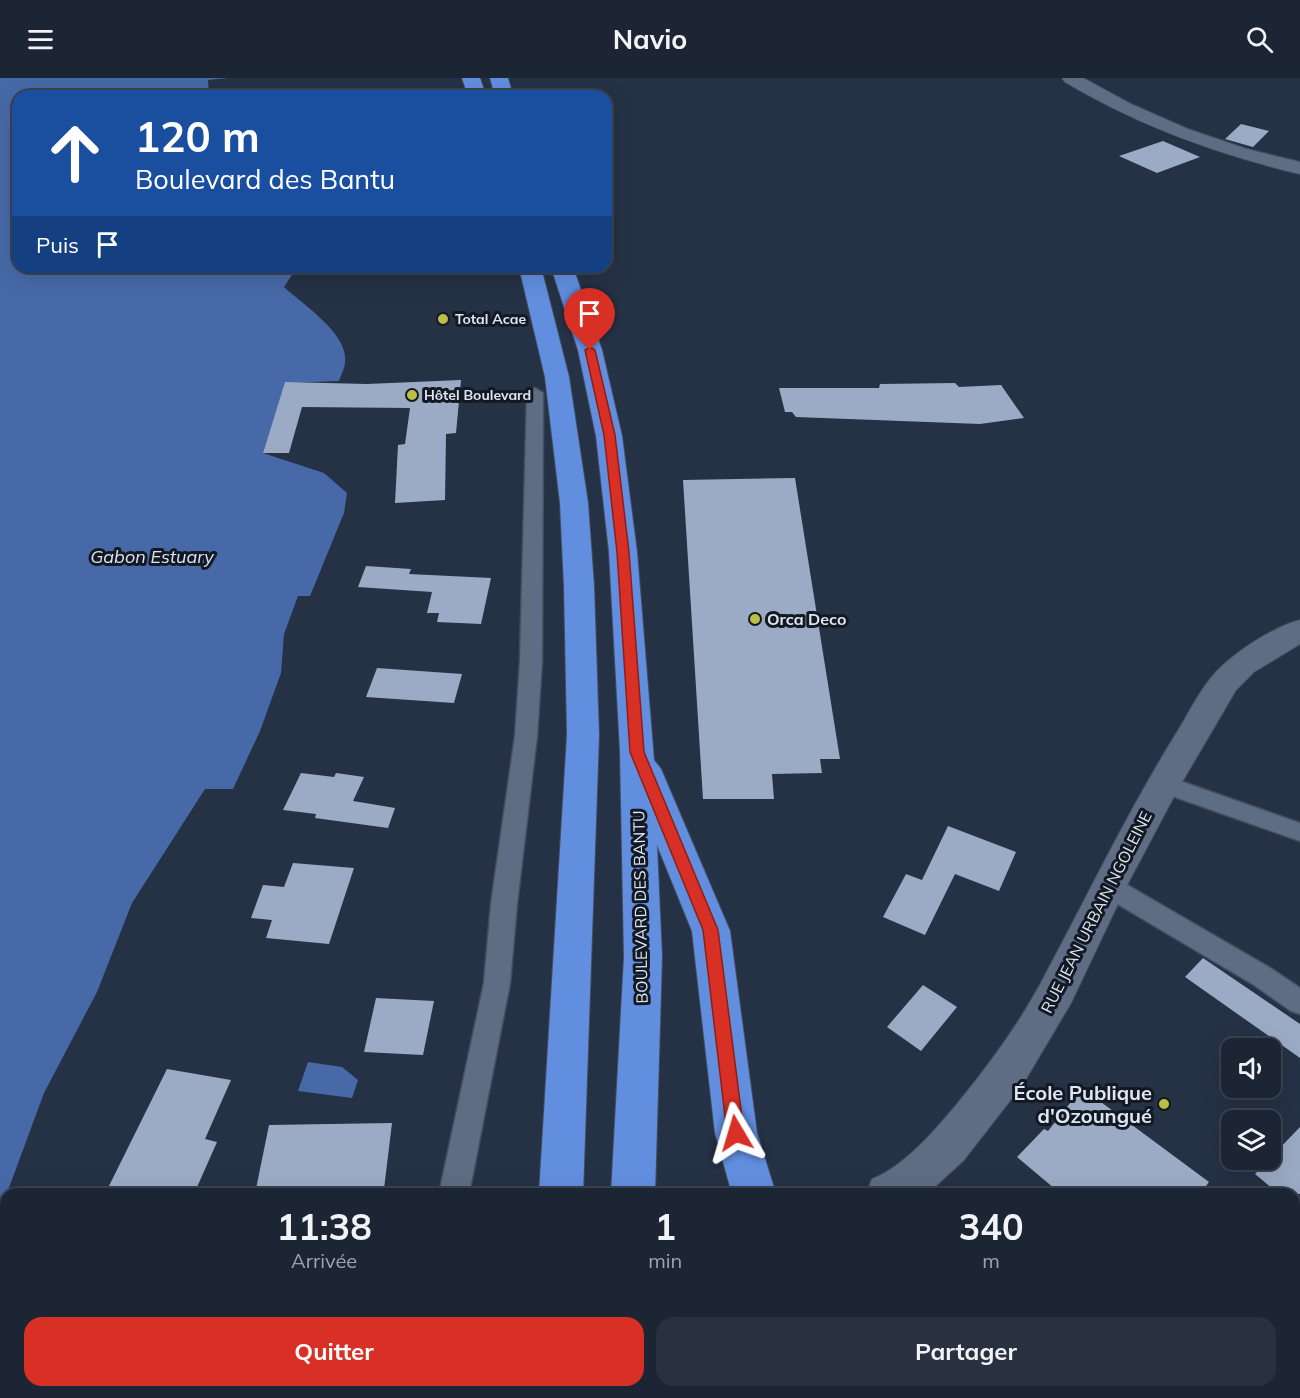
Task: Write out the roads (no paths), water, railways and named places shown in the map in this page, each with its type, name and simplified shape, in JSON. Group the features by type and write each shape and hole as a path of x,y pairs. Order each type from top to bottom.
{"highway":[{"path":"531,273 554,366 561,408 574,503 580,598 583,735 561,1188"},
{"name":"BOULEVARD DES BANTU","path":"564,273 590,350 609,435 623,552 637,752 643,957 633,1188"},
{"path":"637,752 711,930 736,1133 752,1188"}],"street":[{"path":"1071,78 1120,106 1171,129 1249,155 1300,168"},
{"path":"455,1188 497,983 504,904 526,736 531,649 535,393"},
{"name":"RUE JEAN URBAIN NGOLEINE","path":"902,1188 949,1146 1009,1071 1057,991 1108,886 1163,784 1225,682 1243,664 1300,630"},
{"path":"1163,784 1300,832"},
{"path":"1108,886 1263,977 1300,1003"}],"water":[{"name":"Gabon Estuary","path":"0,78 229,78 208,80 209,90 12,90 12,273 293,273 284,287 332,330 344,351 345,364 339,381 285,383 263,453 324,473 347,493 344,513 310,596 298,596 284,634 281,673 260,731 233,789 205,789 132,903 97,992 44,1093 9,1188 0,1188"},
{"path":"308,1062 342,1067 358,1080 352,1098 298,1091"}],"place":[{"name":"Total Acae","path":"443,319"},
{"name":"Hôtel Boulevard","path":"412,395"},
{"name":"Orca Deco","path":"755,619"},
{"name":"École Publique d'Ozoungué","path":"1164,1104"}]}
